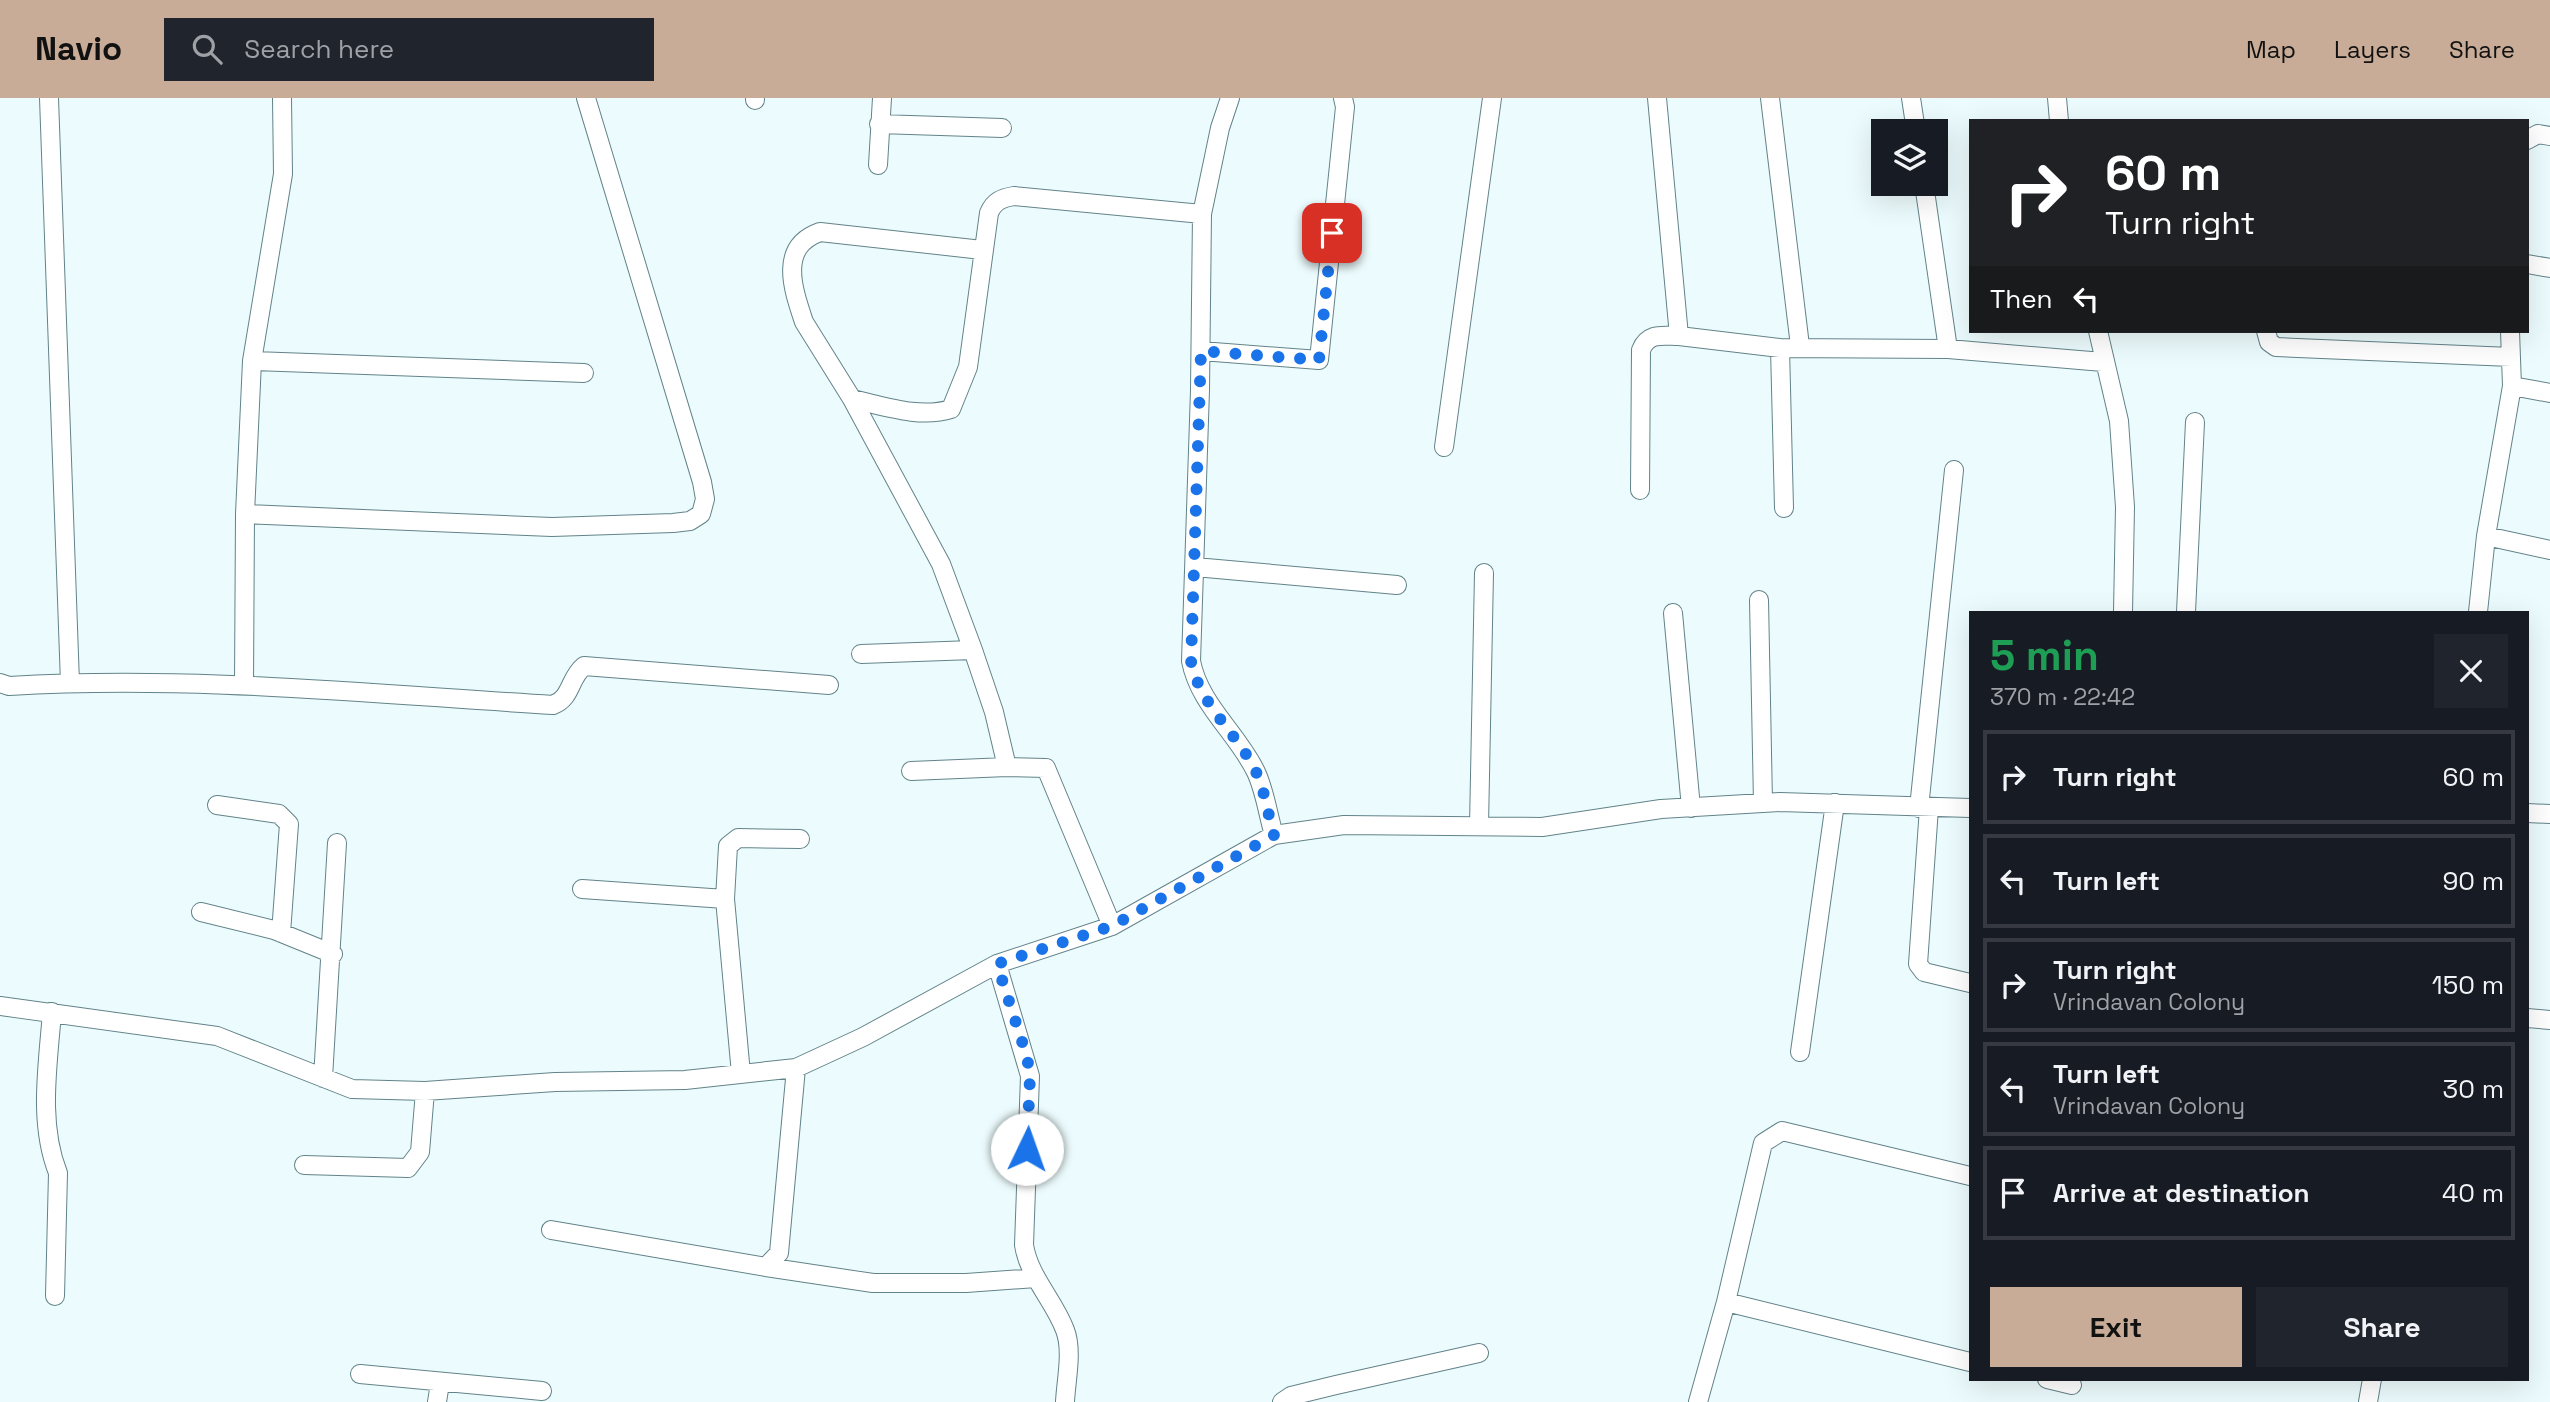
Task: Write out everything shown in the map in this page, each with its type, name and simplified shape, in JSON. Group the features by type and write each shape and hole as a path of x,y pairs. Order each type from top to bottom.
{"street":[{"path":"49,98 70,683"},
{"path":"244,684 245,514 252,361 283,174 282,98"},
{"path":"245,514 552,527 673,523 690,521 701,514 705,499 702,482 586,98"},
{"path":"878,165 882,98"},
{"path":"1230,98 1220,128 1202,214 1201,351 1191,661 1194,675 1257,773 1274,835"},
{"path":"1201,351 1319,360 1343,98"},
{"path":"1444,447 1492,98"},
{"path":"1657,98 1679,336"},
{"path":"1770,98 1794,277 1800,346"},
{"path":"1911,98 1914,119"},
{"path":"2057,98 2059,119"},
{"path":"880,124 1002,128"},
{"path":"2529,139 2538,134 2550,135"},
{"path":"852,399 921,413 937,413 951,409 968,367 982,250 992,205 1002,198 1014,196 1202,214"},
{"path":"1926,196 1948,349"},
{"path":"982,250 820,232 805,237 794,254 791,269 804,321 852,399 941,564 974,650 994,712 1007,766"},
{"path":"2529,264 2550,268"},
{"path":"2098,333 2119,421 2124,507 2123,611"},
{"path":"2267,333 2269,342 2276,346 2511,357"},
{"path":"2478,611 2486,536 2512,386 2510,333"},
{"path":"1640,489 1641,350 1646,340 1652,336 1679,336 1780,348 1800,346 1948,349 2104,362"},
{"path":"1780,348 1784,508"},
{"path":"252,361 583,373"},
{"path":"2512,386 2550,393"},
{"path":"2186,611 2196,422"},
{"path":"1954,470 1924,808 1918,964 1924,972 1969,983"},
{"path":"2486,536 2550,550"},
{"path":"1195,567 1396,585"},
{"path":"1479,826 1484,573"},
{"path":"1759,600 1763,803"},
{"path":"1673,613 1691,807"},
{"path":"861,654 974,650"},
{"path":"0,683 9,686 70,683 244,684 553,705 565,698 576,672 584,666 829,685"},
{"path":"911,771 1007,766 1046,768 1112,926"},
{"path":"0,1006 217,1036 352,1089 425,1091 555,1082 685,1080 796,1068 863,1037 997,964 1112,926 1274,835 1344,825 1542,827 1691,807 1763,803 1969,808"},
{"path":"1800,1052 1835,803"},
{"path":"217,805 279,814 289,824 281,933"},
{"path":"2529,813 2550,814"},
{"path":"741,1074 725,899 730,842 738,838 800,839"},
{"path":"323,1079 337,843"},
{"path":"582,889 725,899"},
{"path":"201,912 281,933 332,954"},
{"path":"997,964 1027,1057 1030,1076 1024,1245 1028,1263 1065,1330 1068,1356 1065,1402"},
{"path":"52,1012 47,1121 50,1154 58,1173 55,1296"},
{"path":"2529,1018 2550,1020"},
{"path":"766,1267 779,1253 796,1068"},
{"path":"304,1166 408,1168 419,1152 425,1091"},
{"path":"1698,1402 1726,1302 1763,1143 1782,1131 1969,1176"},
{"path":"551,1230 873,1283 967,1283 1036,1278"},
{"path":"1726,1302 1969,1362"},
{"path":"1282,1402 1336,1384 1479,1353"},
{"path":"360,1374 542,1391"},
{"path":"2052,1381 2071,1389"},
{"path":"2368,1402 2372,1381"},
{"path":"437,1402 440,1383"}],"route":[{"path":"1027,1149 1030,1076 1027,1057 997,964 1112,926 1274,835 1257,773 1203,692 1194,675 1191,661 1201,351 1319,360 1332,233"}]}
